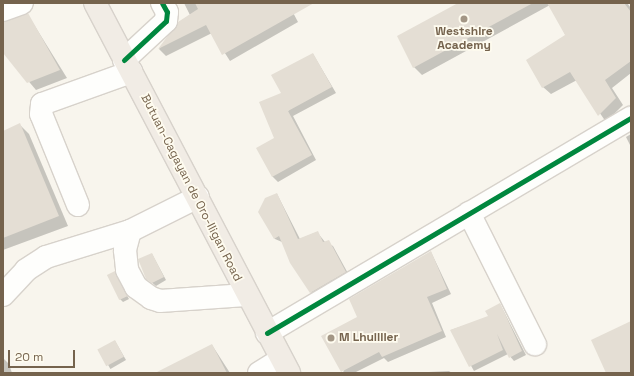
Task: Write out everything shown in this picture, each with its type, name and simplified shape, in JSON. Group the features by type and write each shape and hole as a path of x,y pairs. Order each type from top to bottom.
{"highway":[{"name":"Butuan-Cagayan de Oro-Iligan Road","path":"94,3 198,197 246,295 285,366"}],"street":[{"path":"3,10 22,3"},
{"path":"78,205 41,114 42,104 128,66 166,21 167,12 162,3"},
{"path":"267,333 631,118"},
{"path":"3,296 26,270 46,257 130,231 198,197"},
{"path":"469,213 535,344"},
{"path":"130,231 125,250 127,270 136,287 151,298 160,301 246,295"},
{"path":"259,373 285,366"}],"building":[{"path":"195,3 314,3 222,55 206,25 158,49 178,22 198,9"},
{"path":"458,3 533,3 413,68 397,36"},
{"path":"547,3 624,3 631,12 631,61 605,80 616,98 598,116 570,72 542,88 526,60 565,35"},
{"path":"28,13 60,70 27,83 3,53 3,22"},
{"path":"313,53 332,87 288,111 312,155 272,177 256,148 274,138 259,102 281,93 271,75"},
{"path":"20,123 59,216 3,238 3,131"},
{"path":"277,193 298,239 318,231 323,242 329,240 346,272 310,293 290,263 279,236 274,239 258,212 265,198"},
{"path":"431,251 447,289 427,297 442,331 382,357 379,352 341,372 321,336 357,317 349,299"},
{"path":"152,253 164,277 152,283 146,279 138,259"},
{"path":"115,271 127,296 119,300 107,275"},
{"path":"500,303 522,351 509,358 497,334 503,350 469,367 450,330 488,316 485,311"},
{"path":"631,321 631,373 606,373 591,340"},
{"path":"115,340 124,357 106,366 97,349"},
{"path":"212,344 227,373 155,373"}],"cycle path":[{"path":"124,60 166,21 167,12 162,3"},
{"path":"267,333 631,118"}],"place":[{"name":"Westshire Academy","path":"464,19"},
{"name":"M Lhuillier","path":"331,338"}]}
